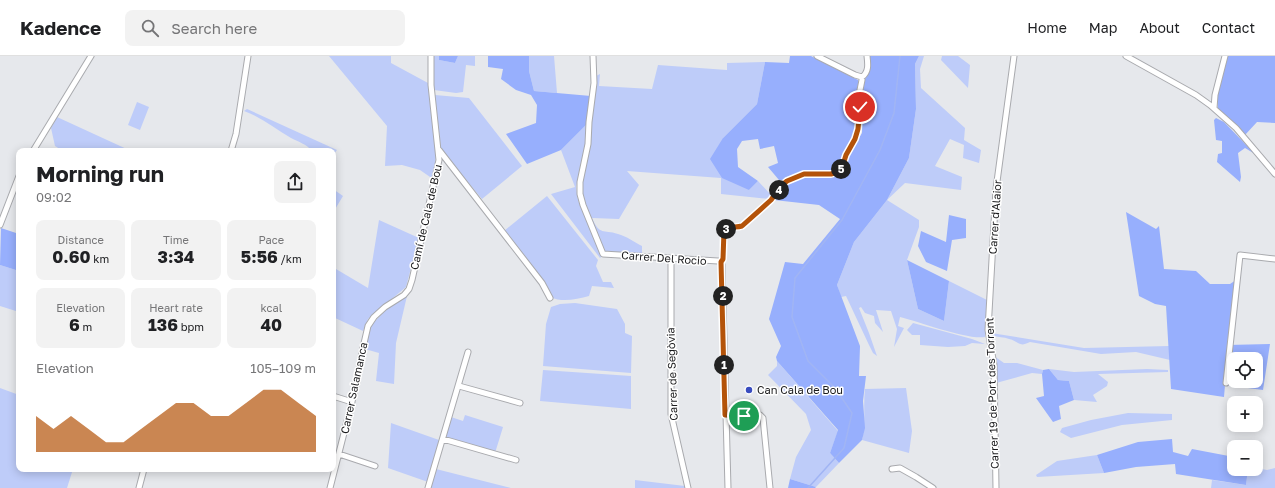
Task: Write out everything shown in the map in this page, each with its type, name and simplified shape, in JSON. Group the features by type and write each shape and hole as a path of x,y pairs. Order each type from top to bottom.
{"street":[{"path":"35,148 92,56"},
{"path":"232,148 236,134 248,56"},
{"name":"Camí de Cala de Bou","path":"366,334 368,326 374,317 409,289 438,168 439,150 431,85 431,56"},
{"name":"Carrer Del Rocio","path":"594,56 594,83 588,144 580,182 580,194 583,205 604,254 718,261 722,264"},
{"path":"817,56 862,77"},
{"path":"728,488 722,264 724,231 730,227 737,228 742,226 771,200 781,186 787,181 804,174 831,174 838,172 842,168 846,155 855,139 858,129 859,95 862,77 868,69 867,56"},
{"name":"Carrer d'Alaior","path":"990,299 996,189 1014,56"},
{"path":"1126,56 1196,95 1214,108 1236,128 1275,174"},
{"path":"1214,108 1215,95 1225,56"},
{"path":"439,150 542,283 550,298"},
{"path":"0,225 16,184"},
{"path":"1226,383 1240,255 1275,259"},
{"name":"Carrer de Segòvia","path":"670,259 671,414 688,488"},
{"name":"Carrer 19 de Port des Torrent","path":"990,299 988,330 994,365 996,488"},
{"name":"Carrer Salamanca","path":"336,465 352,402 366,334"},
{"path":"428,488 468,352"},
{"path":"459,386 520,403"},
{"path":"336,397 352,402"},
{"path":"725,415 744,416 760,414 762,418 770,488"},
{"path":"443,439 516,460"},
{"path":"339,454 375,466"},
{"path":"892,469 900,468 933,488"},
{"path":"138,488 143,472"},
{"name":"Carrer Salamanca","path":"330,488 334,472"}],"shaded area":[{"path":"329,56 391,56 391,63 428,83 436,156 433,179 420,170 402,165 385,166 387,126"},
{"path":"433,56 439,56 439,60 455,63 458,56 475,56 475,66 466,65 463,92 456,93 434,90 432,87"},
{"path":"439,56 458,56 455,63 439,60"},
{"path":"488,56 529,56 529,71 534,91 591,96 586,125 561,150 527,164 506,134 536,123 537,105 531,95 516,90 501,79 503,69 488,67"},
{"path":"529,56 554,56 557,93 534,91 529,71"},
{"path":"790,56 811,56 858,80 859,84 855,134 844,152 841,165 837,170 829,173 810,172 784,180 779,180 768,167 778,163 774,146 760,149 758,139 742,141 737,149 738,167 758,181 749,190 722,178 710,159 723,138 757,104 765,62 789,63"},
{"path":"870,56 919,56 915,64 916,109 909,158 887,200 854,242 837,285 860,346 859,376 866,376 863,401 865,428 862,440 839,463 830,453 838,430 777,361 776,357 781,346 769,319 785,262 803,264 840,219 819,205 774,200 783,187 796,179 811,176 841,174 850,152 862,133 863,90 865,79 870,71"},
{"path":"919,56 924,56 920,69 921,88 965,128 964,140 981,150 979,163 963,158 964,145 950,139 935,166 962,177 961,190 905,183 887,200 909,158 916,109 915,64"},
{"path":"942,56 958,56 970,65 968,88 941,60"},
{"path":"1228,56 1275,56 1275,123 1257,122 1245,135 1218,110 1217,96"},
{"path":"765,62 757,104 723,138 749,190 758,181 771,195 770,199 721,194 721,178 627,171 639,185 619,219 592,218 600,230 621,235 642,246 642,255 605,252 585,208 581,182 591,123 596,76 600,74 599,86 652,89 658,65 727,70 727,63"},
{"path":"435,95 469,98 522,166 482,199 441,150"},
{"path":"137,102 149,107 140,130 128,125"},
{"path":"247,109 333,148 309,148 256,116 244,111"},
{"path":"57,117 124,148 58,148 55,146 51,128"},
{"path":"1216,118 1224,122 1255,154 1245,148 1238,153 1241,177 1240,182 1217,162 1218,154 1222,153 1222,141 1216,140 1214,120"},
{"path":"586,125 586,141 576,187 578,200 600,252 600,258 551,194 575,187 561,150"},
{"path":"336,191 343,196 336,208"},
{"path":"547,196 598,260 596,266 603,282 611,282 614,288 592,286 589,296 575,299 560,300 551,297 504,231"},
{"path":"887,200 919,220 919,227 907,260 918,309 944,321 949,281 987,300 985,337 967,336 900,317 898,326 904,328 894,347 897,329 891,311 876,310 883,332 875,323 874,316 865,313 861,307 859,308 877,356 873,353 846,296 841,297 837,285 854,242"},
{"path":"1126,212 1156,229 1159,226 1164,269 1196,271 1210,284 1230,284 1236,280 1227,345 1270,344 1263,390 1248,388 1263,388 1263,352 1227,352 1227,385 1225,385 1224,397 1171,389 1166,306 1155,304 1139,296"},
{"path":"949,215 966,219 966,238 952,240 947,271 926,262 918,246 921,231 946,242"},
{"path":"379,220 419,238 406,287 368,319 363,331 336,318 336,269 368,288"},
{"path":"1,228 16,233 16,270 0,265"},
{"path":"907,260 949,281 944,321 918,309"},
{"path":"0,265 16,270 16,311 0,306"},
{"path":"407,296 396,343 394,384 376,381 379,353 365,349 371,325 387,309"},
{"path":"575,303 617,309 625,324 625,333 632,336 631,373 543,366 546,324 551,307 560,304"},
{"path":"913,323 985,344 972,343 965,346 948,347 920,345 920,335 912,335 907,330"},
{"path":"991,333 1084,348 1169,346 1170,360 1136,352 1101,354 1030,342 1021,344 1007,338 992,336"},
{"path":"994,356 1004,363 1017,363 1043,370 1042,374 1032,373 996,383"},
{"path":"777,361 838,431 830,453 839,463 816,487 790,479 796,457 811,430 806,414 768,375 777,366"},
{"path":"1049,369 1074,372 1147,369 1168,370 1168,372 1098,374 1108,382 1107,386 1093,395 1097,402 1074,400 1069,381 1058,380"},
{"path":"1049,369 1058,380 1069,381 1074,400 1059,406 1061,419 1053,422 1036,398 1044,396 1042,374 1043,370"},
{"path":"543,370 631,376 631,409 540,401"},
{"path":"0,388 16,394 16,472 72,472 67,488 0,488"},
{"path":"906,388 912,431 909,453 862,440 864,427 865,389"},
{"path":"1128,413 1172,414 1172,420 1122,425 1071,438 1060,432 1062,428 1091,420"},
{"path":"465,415 503,427 495,453 445,438 451,417 463,421"},
{"path":"391,423 439,440 428,482 388,468"},
{"path":"1172,439 1173,452 1188,456 1192,449 1227,456 1227,476 1247,476 1246,485 1176,474 1175,464 1136,467 1104,473 1097,455 1138,442"},
{"path":"1097,455 1104,473 1037,477 1036,475 1057,461"},
{"path":"1275,468 1275,488 1211,488 1212,480 1246,485 1247,476 1263,476 1263,469"},
{"path":"436,469 511,488 431,488"},
{"path":"790,479 816,487 788,488"},
{"path":"635,480 685,486 685,488 635,488"}],"waterway":[{"path":"808,488 844,448 852,413 835,388 808,361 792,317 795,278 842,220 880,150 894,113 900,56"}],"place":[{"name":"Can Cala de Bou","path":"749,390"}],"route":[{"path":"744,416 725,415 721,262 723,259 724,231 730,227 737,228 742,226 771,200 781,186 787,181 804,174 831,174 838,172 842,168 846,155 855,139 860,117 860,107"}]}
